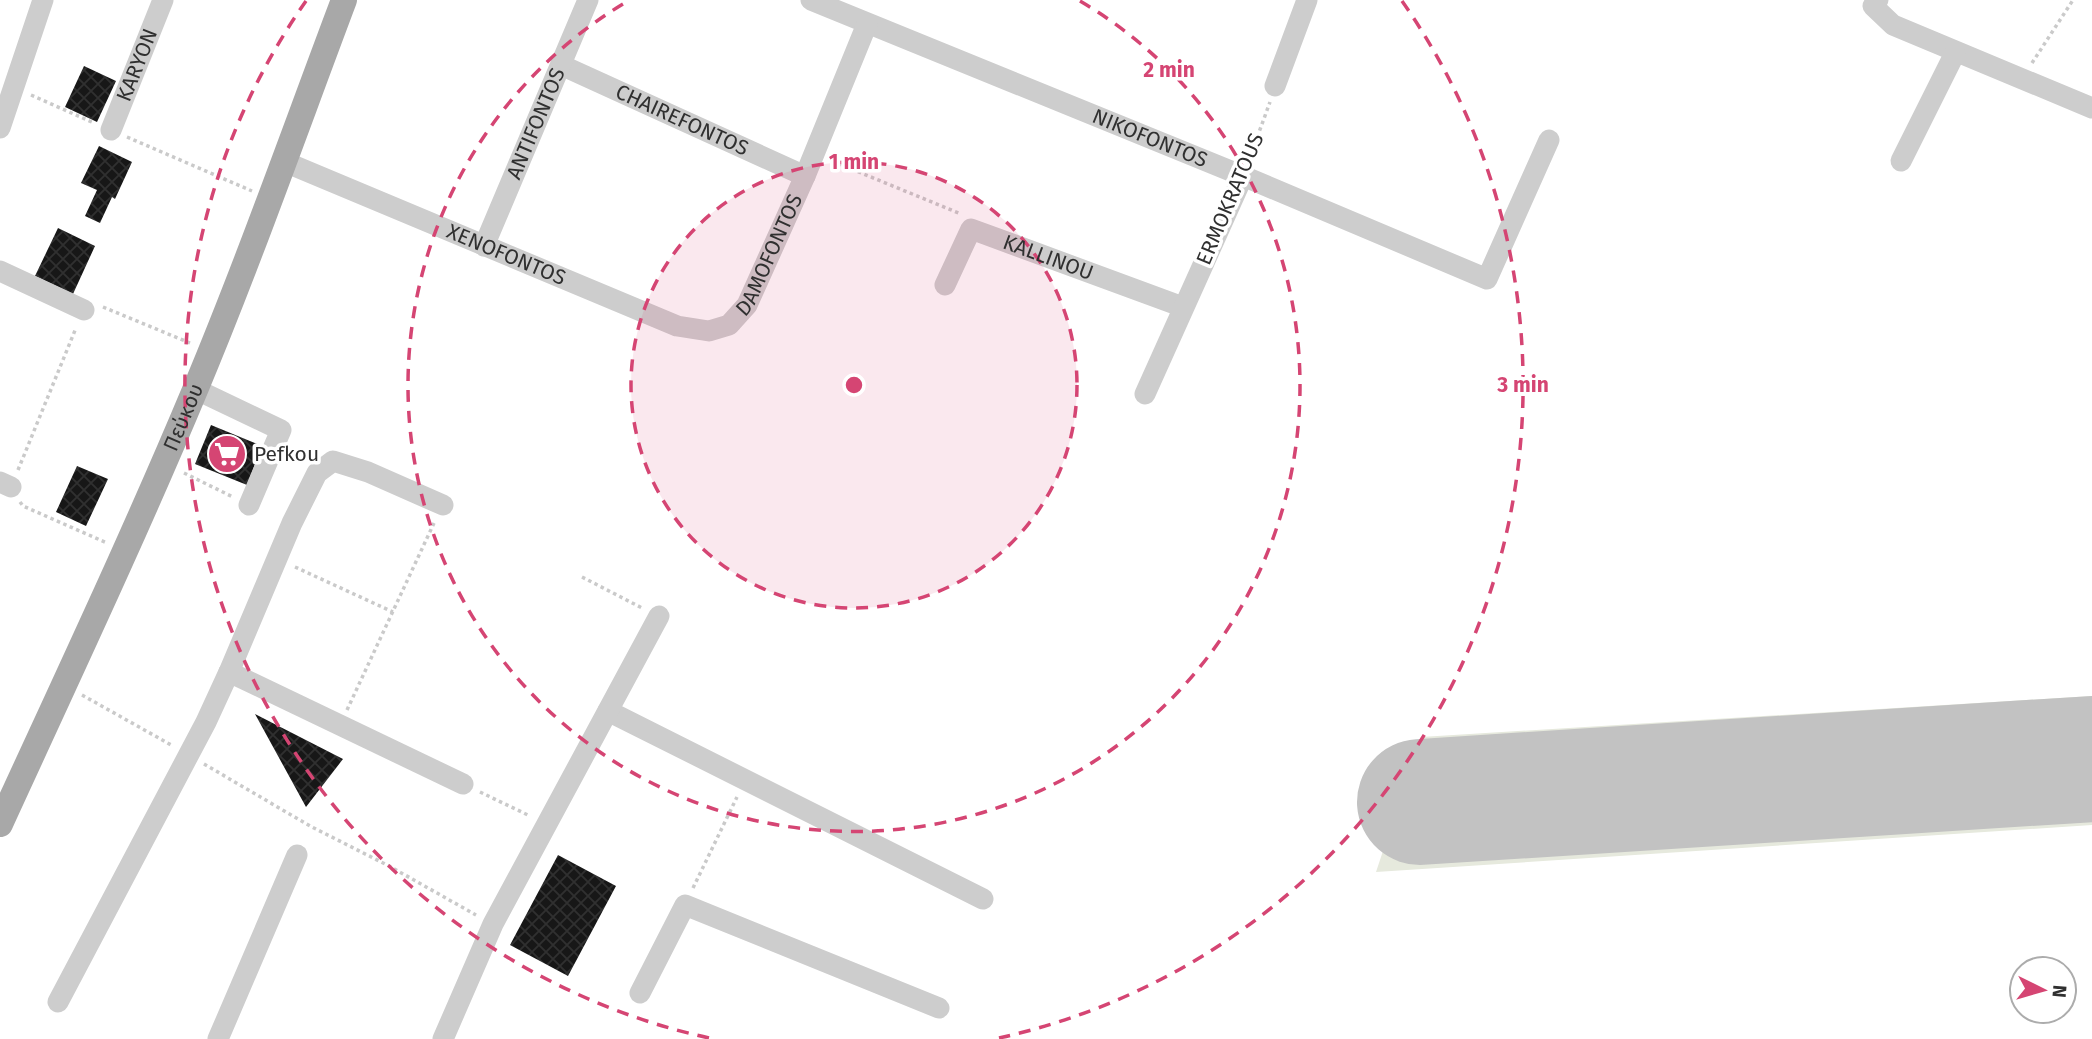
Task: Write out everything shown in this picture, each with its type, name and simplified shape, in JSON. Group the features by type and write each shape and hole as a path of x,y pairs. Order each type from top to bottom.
{"main road":[{"name":"Πεύκου","path":"0,824 125,551 195,389 271,199 344,0"}],"street":[{"path":"0,128 43,0"},
{"name":"KARYON","path":"111,130 163,0"},
{"name":"ANTIFONTOS","path":"484,246 588,0"},
{"name":"NIKOFONTOS","path":"811,0 1243,176 1487,279 1549,140"},
{"path":"1275,86 1307,0"},
{"path":"1878,0 1873,6 1893,25 2092,108"},
{"name":"DAMOFONTOS","path":"729,325 747,304 805,176 867,24"},
{"path":"1901,161 1955,53"},
{"name":"CHAIREFONTOS","path":"561,65 805,176"},
{"name":"XENOFONTOS","path":"285,162 677,326 709,331 729,325"},
{"name":"ERMOKRATOUS","path":"1145,394 1243,176"},
{"path":"945,285 971,229"},
{"name":"KALLINOU","path":"971,229 1183,307"},
{"path":"0,271 84,310"},
{"path":"195,389 281,430 249,505"},
{"path":"58,1002 229,672 317,473 333,461 369,472 443,505"},
{"path":"443,1039 493,925 659,616"},
{"path":"229,672 463,784"},
{"path":"608,711 983,899"},
{"path":"218,1039 297,855"},
{"path":"640,993 685,905 939,1008"}],"path":[{"path":"2021,79 2073,0"},
{"name":"ERMOKRATOUS","path":"1243,176 1275,86"},
{"path":"13,88 271,199"},
{"path":"814,154 963,214 971,229"},
{"path":"125,551 23,506 6,484 84,310 103,307 210,351"},
{"path":"163,463 249,505"},
{"path":"340,725 443,505"},
{"path":"277,559 393,612"},
{"path":"582,577 659,616"},
{"path":"64,685 310,826 389,866 493,925"},
{"path":"685,905 745,780"},
{"path":"463,784 548,825"}],"shaded area":[{"path":"2092,696 2092,729 1415,771 1395,839 2092,794 2092,825 1376,872 1421,737"}],"building":[{"path":"84,66 116,81 97,122 65,107"},
{"path":"99,146 132,162 115,199 112,197 100,223 85,216 97,190 81,183"},
{"path":"58,228 95,246 73,294 35,276"},
{"path":"211,425 262,446 247,485 195,464"},
{"path":"77,466 108,479 86,526 56,512"},
{"path":"255,714 343,759 306,807"},
{"path":"558,855 616,886 568,976 510,945"}],"runway":[{"path":"1420,802 2092,759"}],"place":[{"name":"Pefkou","path":"227,454"}]}
